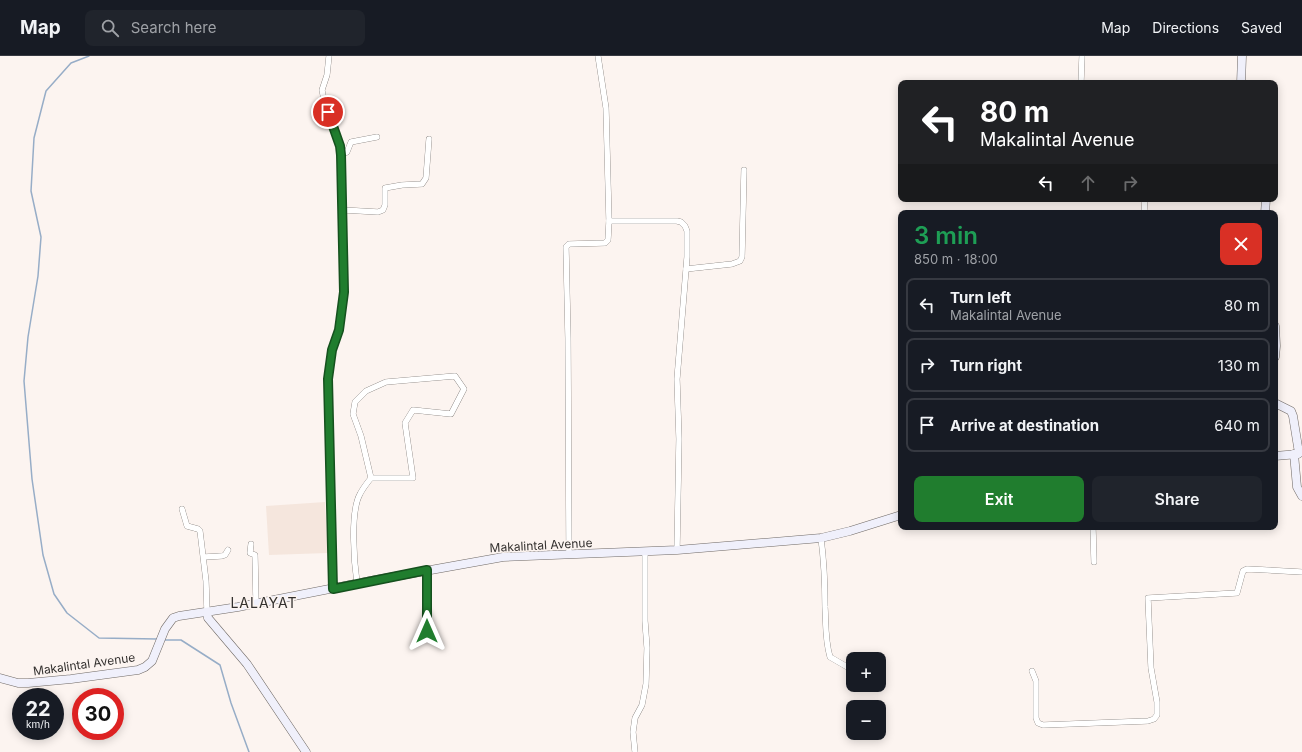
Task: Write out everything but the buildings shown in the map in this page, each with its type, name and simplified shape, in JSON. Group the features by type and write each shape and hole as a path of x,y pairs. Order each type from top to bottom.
{"main road":[{"path":"1241,80 1242,56"},
{"path":"1278,404 1291,411 1293,416 1298,454 1297,487 1302,496"},
{"path":"1278,456 1298,454"},
{"name":"Makalintal Avenue","path":"0,678 18,683 28,683 138,670 145,667 152,661 165,628 173,618 333,589 427,570 503,557 677,550 821,538 898,517"},
{"path":"207,612 208,618 247,664 306,752"}],"street":[{"path":"329,56 327,75 322,90 340,146 344,210 344,292 339,330 332,350 328,379 333,589"},
{"path":"569,555 566,247 569,244 574,243 605,243 608,240 609,221 606,108 598,56"},
{"path":"1081,80 1082,56"},
{"path":"341,155 347,152 351,142 377,137"},
{"path":"344,210 378,212 383,210 385,206 385,188 422,184 426,178 428,139"},
{"path":"686,269 732,264 740,261 742,257 744,170"},
{"path":"609,221 681,222 687,231 686,269 677,379 679,439 677,550"},
{"path":"455,376 464,389 451,414 413,410 405,423 413,478 371,478 361,436 353,414 355,402 366,391 386,382 455,376"},
{"path":"357,583 354,558 355,513 359,494 371,478"},
{"path":"182,509 187,526 200,531 204,557 207,612"},
{"path":"1093,530 1094,562"},
{"path":"821,538 824,561 825,628 827,646 830,657 846,666"},
{"path":"251,544 250,553 255,555 256,603"},
{"path":"204,557 222,556 225,555 228,550"},
{"path":"635,752 633,732 635,718 642,705 646,684 647,648 644,551"},
{"path":"1032,671 1036,681 1036,718 1038,723 1043,725 1148,721 1154,719 1158,702 1151,668 1148,598 1237,593 1243,571 1247,569 1302,572"},
{"path":"427,570 427,631"}],"shaded area":[{"path":"325,502 328,553 269,555 266,506"}],"waterway":[{"path":"89,56 71,63 46,91 34,138 31,191 41,237 38,276 28,337 24,381 32,479 43,555 54,594 67,613 99,638 157,639"},
{"path":"163,640 181,640 220,665 231,703 249,752"}],"district":[{"name":"LALAYAT","path":"264,602"}],"route":[{"path":"328,112 340,146 344,210 344,292 339,330 332,350 328,379 333,589 427,570 427,631"}]}
